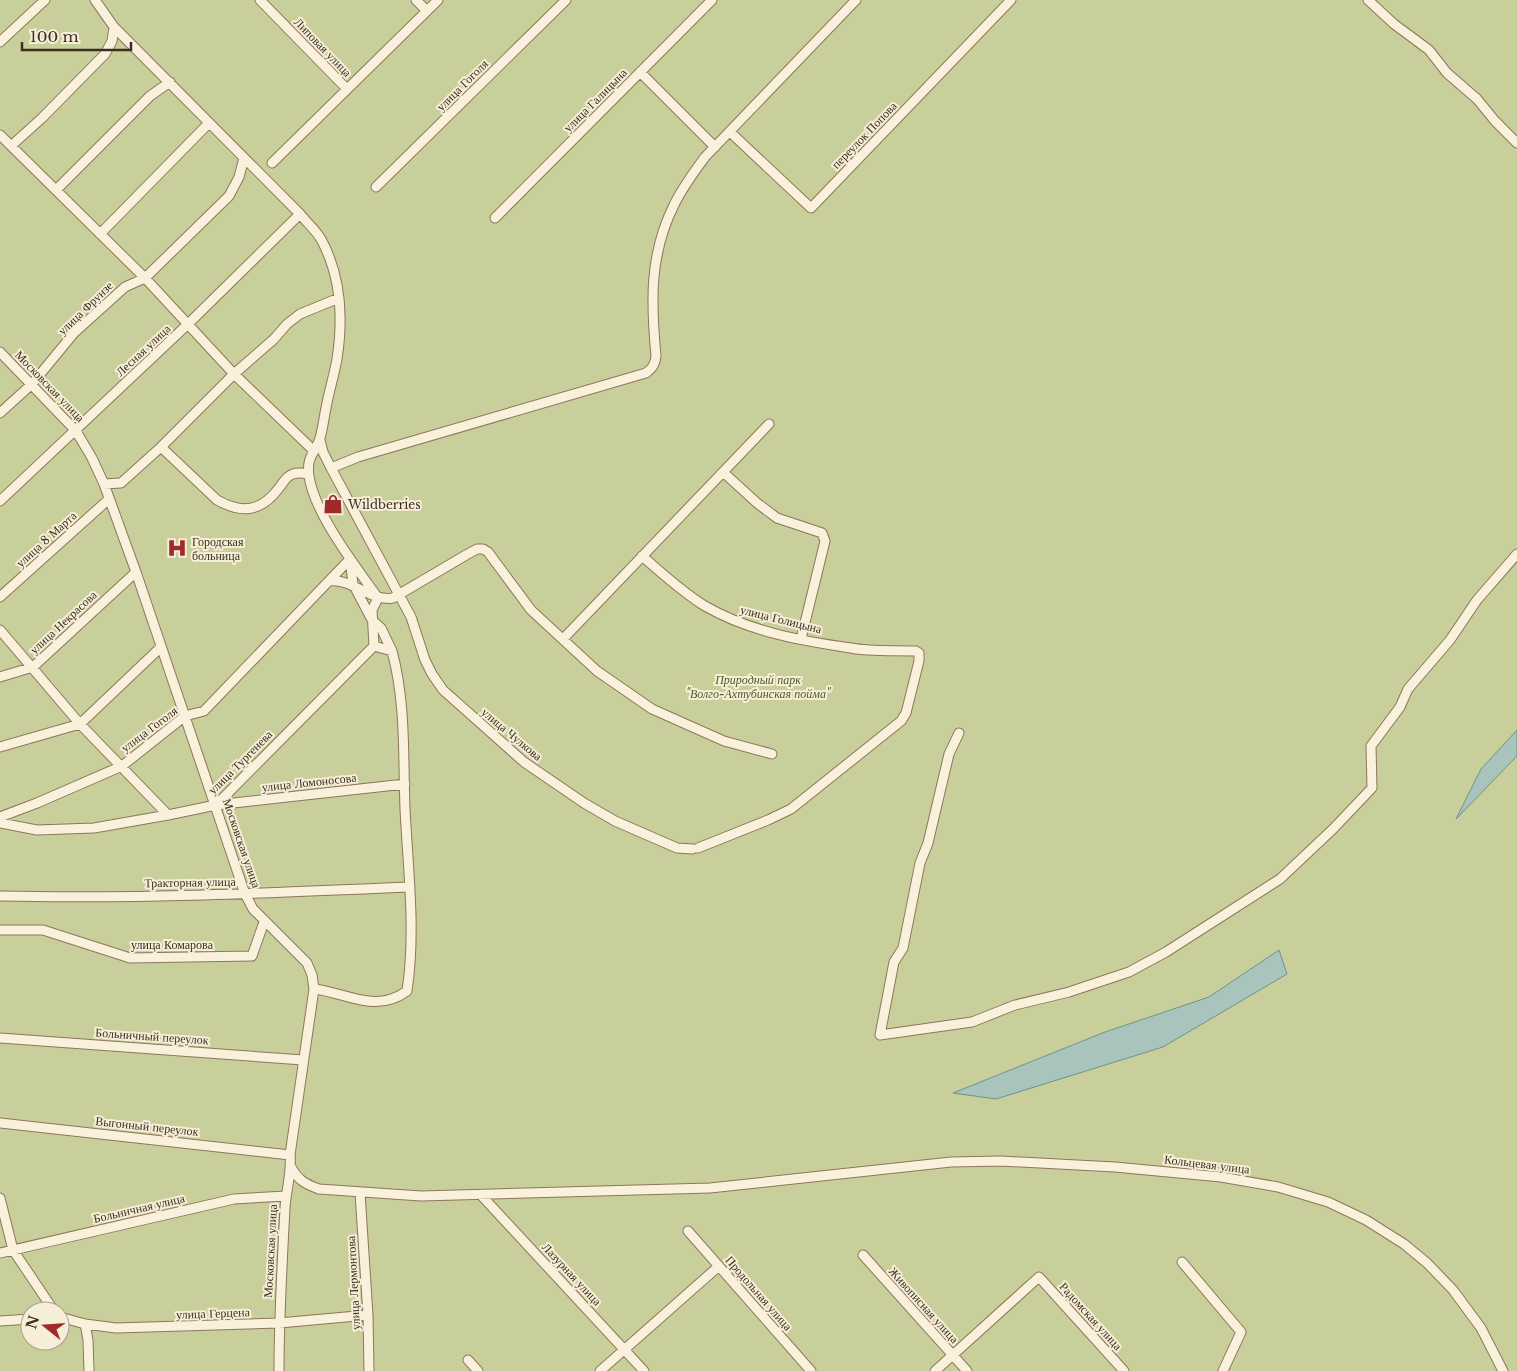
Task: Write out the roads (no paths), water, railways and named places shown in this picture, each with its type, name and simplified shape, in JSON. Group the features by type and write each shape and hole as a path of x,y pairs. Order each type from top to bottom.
{"street":[{"path":"0,42 45,0"},
{"path":"95,0 114,26 300,214 321,239 333,267 339,298 340,328 337,361 320,440 313,450 309,461 308,474 315,500 350,559 378,598"},
{"name":"Липовая улица","path":"260,0 347,89"},
{"path":"416,0 427,11"},
{"path":"272,163 438,0"},
{"name":"улица Гоголя","path":"376,187 566,0"},
{"name":"улица Галицына","path":"495,218 712,0"},
{"path":"331,468 358,457 646,373 652,369 656,363 652,314 652,283 655,264 664,229 686,183 705,156 856,0"},
{"name":"переулок Попова","path":"730,132 810,208 1012,0"},
{"path":"1368,0 1394,24 1429,50 1447,73 1477,100 1517,143"},
{"path":"11,146 42,118 105,54 112,41 114,26"},
{"path":"640,72 715,147"},
{"path":"56,190 150,96 170,82"},
{"path":"100,234 209,123"},
{"path":"0,135 145,278 234,374 313,450"},
{"name":"улица Фрунзе","path":"0,413 32,384 74,333 125,287 145,278 229,196 239,177 244,158"},
{"name":"Лесная улица","path":"0,500 76,431 300,214"},
{"path":"104,484 121,483 161,447 234,374 274,340 287,324 300,314 339,298"},
{"name":"Московская улица","path":"0,352 76,431 92,458 104,484 136,572 245,894 253,909 264,922 307,963 312,975 314,989 290,1155 291,1167 286,1196 279,1323 279,1371"},
{"path":"563,639 769,424"},
{"name":"улица Чулкова","path":"320,440 323,452 331,468 412,617 425,660 443,690 524,762 579,799 615,821 677,848 695,848"},
{"path":"161,447 217,500 239,509 249,509 268,500 290,475 297,472 308,474"},
{"path":"723,472 757,503 777,518 822,533 825,541 802,639"},
{"name":"улица 8 Марта","path":"0,598 109,499"},
{"path":"329,581 344,581 353,584 378,598 393,598 466,555 483,548 532,610 597,671 652,709 724,741 772,754"},
{"path":"959,733 949,754 928,844 920,862 903,948 894,962 880,1035 972,1022 1015,1006 1069,992 1129,972 1166,952 1280,879 1333,829 1372,788 1371,746 1400,707 1408,689 1450,640 1477,600 1517,554"},
{"name":"улица Голицына","path":"642,556 677,586 704,605 735,622 802,639 844,647 916,651 919,653 908,704 901,721 791,809 768,820 695,848"},
{"path":"314,989 376,1003 398,998 407,991 411,932 401,690 392,651 381,628 372,620 353,584 350,559"},
{"name":"улица Гоголя","path":"0,817 122,766 185,716 204,711 350,559"},
{"name":"улица Некрасова","path":"0,678 33,667 136,572"},
{"path":"378,598 372,610 374,646 392,651"},
{"path":"0,630 80,724 168,815"},
{"name":"улица Тургенева","path":"0,823 37,830 94,828 216,805 374,646"},
{"path":"0,747 80,724 161,648"},
{"name":"улица Ломоносова","path":"216,805 405,784"},
{"name":"Тракторная улица","path":"0,896 245,894 410,887"},
{"name":"улица Комарова","path":"0,930 43,930 130,958 252,956 264,922"},
{"name":"Больничный переулок","path":"0,1039 303,1060"},
{"name":"Выгонный переулок","path":"0,1122 290,1155"},
{"name":"Кольцевая улица","path":"291,1167 297,1178 306,1185 319,1189 421,1196 710,1188 951,1162 1001,1161 1134,1169 1220,1177 1278,1186 1344,1209 1366,1220 1410,1249 1427,1263 1453,1290 1481,1328 1504,1371"},
{"name":"улица Лермонтова","path":"360,1193 368,1315 369,1371"},
{"name":"Лазурная улица","path":"482,1195 644,1371"},
{"name":"Больничная улица","path":"0,1253 234,1199 286,1196"},
{"path":"0,1198 13,1250 47,1301"},
{"name":"Продольная улица","path":"688,1231 811,1371"},
{"name":"Живописная улица","path":"863,1255 967,1371"},
{"path":"1182,1262 1241,1332 1223,1371"},
{"path":"600,1371 719,1266"},
{"name":"Радомская улица","path":"953,1355 1039,1277 1124,1371"},
{"name":"улица Герцена","path":"70,1320 85,1324 116,1328 279,1323 368,1315"},
{"path":"0,1321 20,1320"},
{"path":"85,1324 88,1340 89,1371"},
{"path":"934,1371 953,1355"},
{"path":"468,1360 478,1371"}],"water":[{"path":"1517,730 1517,756 1456,819 1481,769"},
{"path":"1279,950 1287,974 1163,1047 996,1099 953,1093 1105,1032 1209,997"}],"place":[{"name":"Wildberries","path":"333,504"},
{"name":"Городская больница","path":"177,548"}],"park label":[{"name":"Природный парк \"Волго-Ахтубинская пойма\"","path":"758,686"}]}
